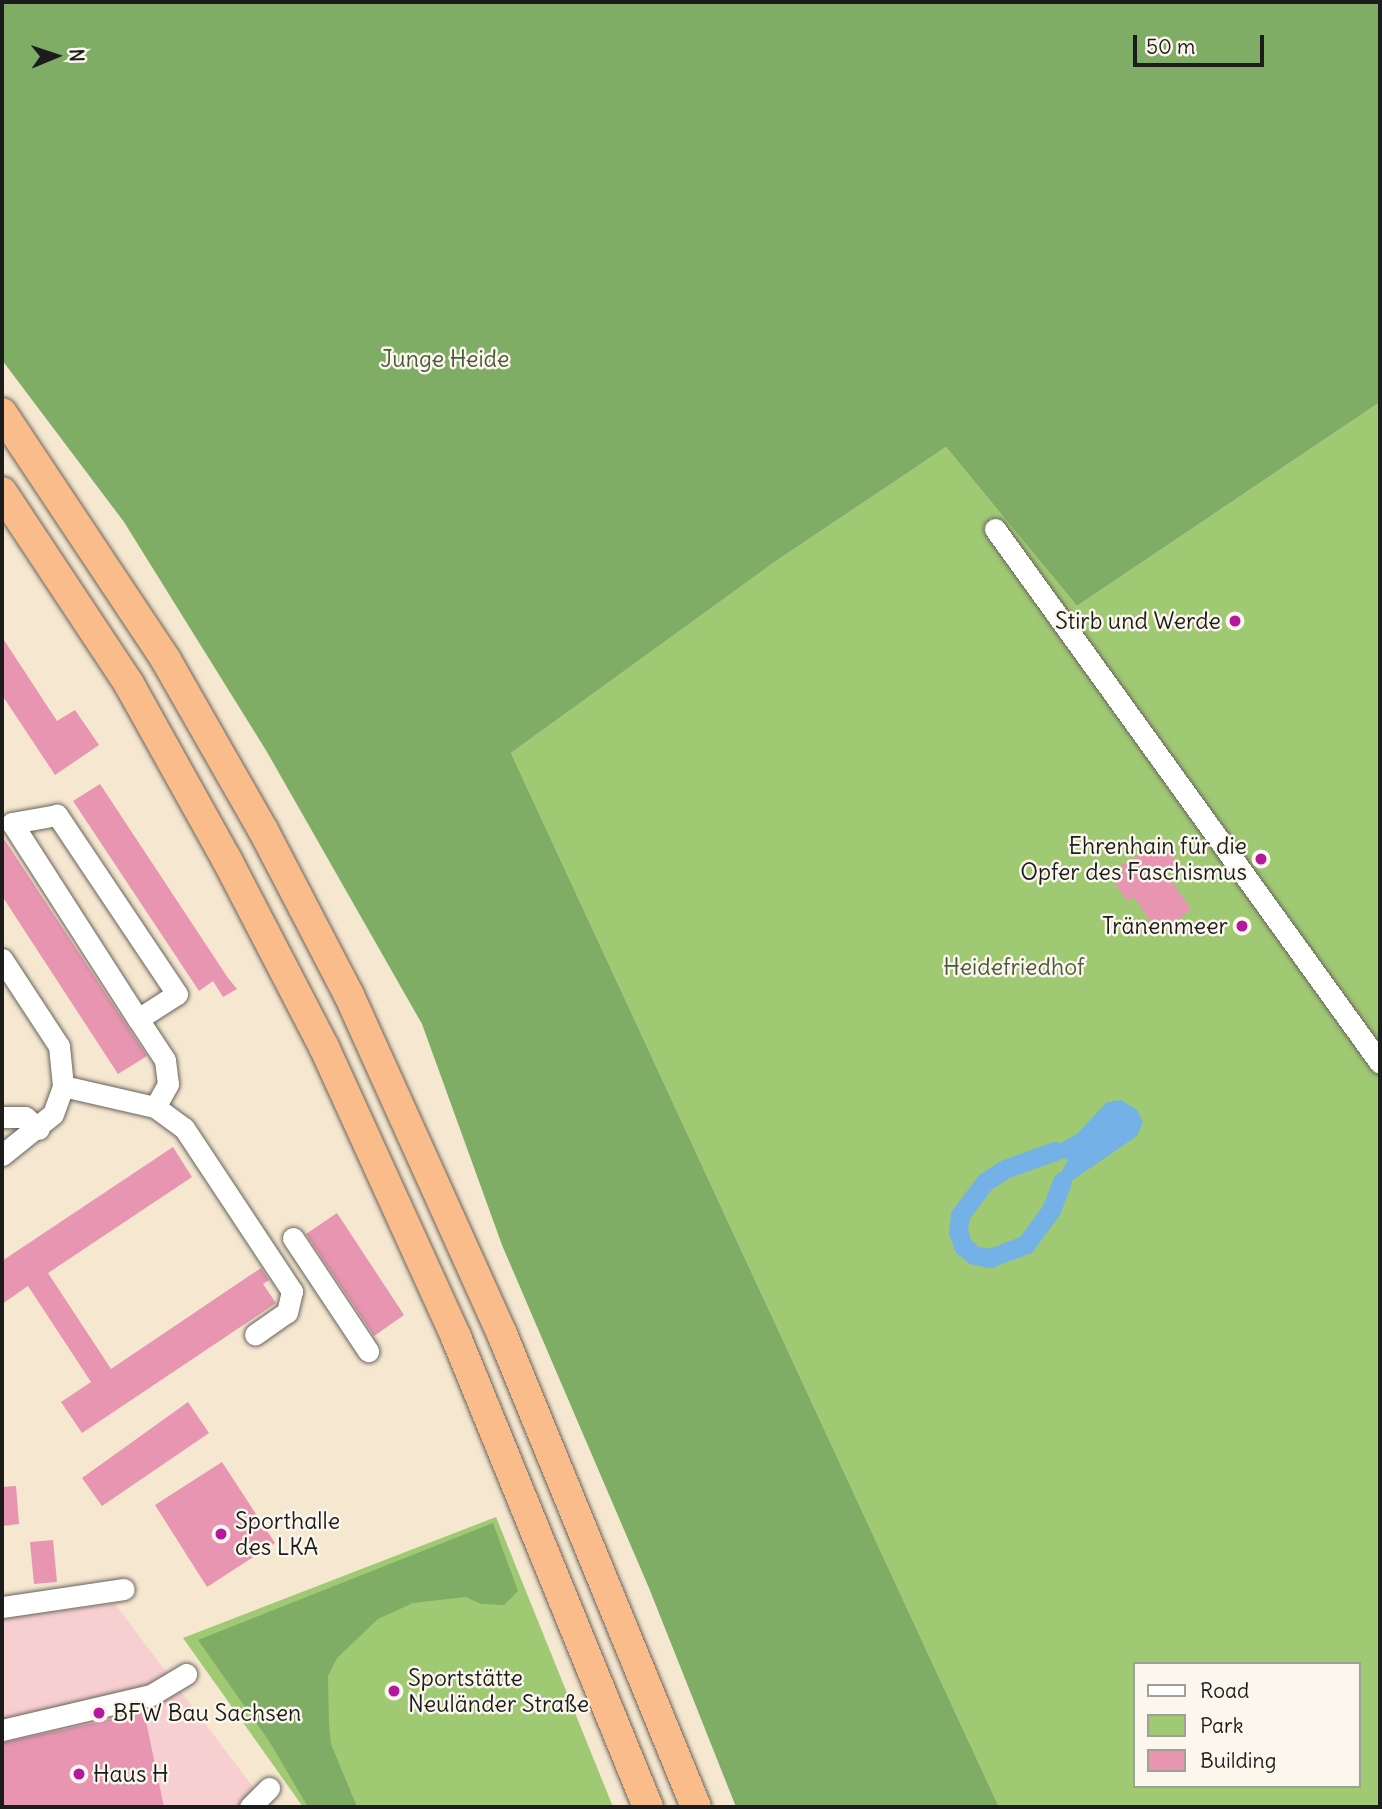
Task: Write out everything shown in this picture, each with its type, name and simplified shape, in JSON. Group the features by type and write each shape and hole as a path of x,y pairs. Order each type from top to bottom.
{"highway":[{"path":"2,413 166,660 263,830 349,995 502,1335 696,1807"},
{"path":"7,506 129,684 227,860 324,1047 456,1337 648,1807"}],"street":[{"path":"995,529 1380,1063"},
{"path":"138,1018 177,994 57,815 5,820 138,1018 169,1072 168,1084 155,1107"},
{"path":"2,958 59,1046 63,1086 53,1114 39,1129 2,1154"},
{"path":"63,1086 155,1107 184,1128 292,1291 287,1312 255,1335"},
{"path":"2,1116 25,1116 39,1129"},
{"path":"293,1238 368,1351"},
{"path":"285,1280 310,1263"},
{"path":"2,1607 124,1589"},
{"path":"2,1730 151,1695 186,1674"},
{"path":"250,1807 269,1788"}],"shaded area":[{"name":"BFW Bau Sachsen","path":"115,1604 268,1807 2,1807 2,1618"}],"green space":[{"name":"Junge Heide","path":"2,2 1380,2 1380,402 1077,606 946,447 776,561 511,753 999,1807 736,1807 649,1588 502,1245 422,1024 267,752 124,522 2,360"},
{"name":"Heidefriedhof","path":"1380,402 1380,1807 999,1807 511,753 776,561 946,447 1077,606"},
{"name":"Sportstätte Neuländer Straße","path":"496,1517 613,1807 303,1807 183,1638"},
{"path":"493,1523 518,1591 504,1605 481,1604 466,1597 413,1603 378,1619 337,1658 328,1676 331,1744 357,1807 308,1807 269,1741 198,1640"}],"water":[{"path":"1121,1100 1137,1110 1143,1122 1137,1136 1067,1184 1059,1176 1068,1160 1058,1156 1055,1146 1077,1134 1107,1102"}],"building":[{"path":"2,637 57,721 75,710 99,745 55,775 2,695"},
{"path":"100,784 237,989 223,997 213,981 199,991 73,801"},
{"path":"2,836 147,1056 118,1074 2,896"},
{"path":"1163,842 1179,865 1166,873 1191,909 1159,935 1134,897 1127,901 1112,879 1124,871 1121,865"},
{"path":"173,1147 192,1177 48,1273 111,1369 261,1268 269,1280 263,1284 276,1303 82,1433 61,1402 91,1382 28,1286 2,1304 2,1261"},
{"path":"337,1213 404,1315 374,1336 306,1234"},
{"path":"188,1402 209,1433 102,1506 82,1478"},
{"name":"Sporthalle des LKA","path":"222,1462 275,1543 207,1587 155,1505"},
{"path":"16,1486 19,1524 2,1526 2,1487"},
{"path":"53,1540 57,1582 34,1584 30,1542"},
{"name":"Haus H","path":"144,1712 164,1807 2,1807 2,1743"}],"waterway":[{"path":"1055,1151 1005,1169 985,1182 960,1215 958,1232 963,1246 974,1255 990,1258 1026,1244 1051,1210 1062,1181"}],"place":[{"name":"Stirb und Werde","path":"1235,621"},
{"name":"Ehrenhain für die Opfer des Faschismus","path":"1261,859"},
{"name":"Tränenmeer","path":"1242,926"},
{"name":"Sporthalle des LKA","path":"221,1534"},
{"name":"Sportstätte Neuländer Straße","path":"394,1691"},
{"name":"BFW Bau Sachsen","path":"99,1713"},
{"name":"Haus H","path":"79,1774"}]}
